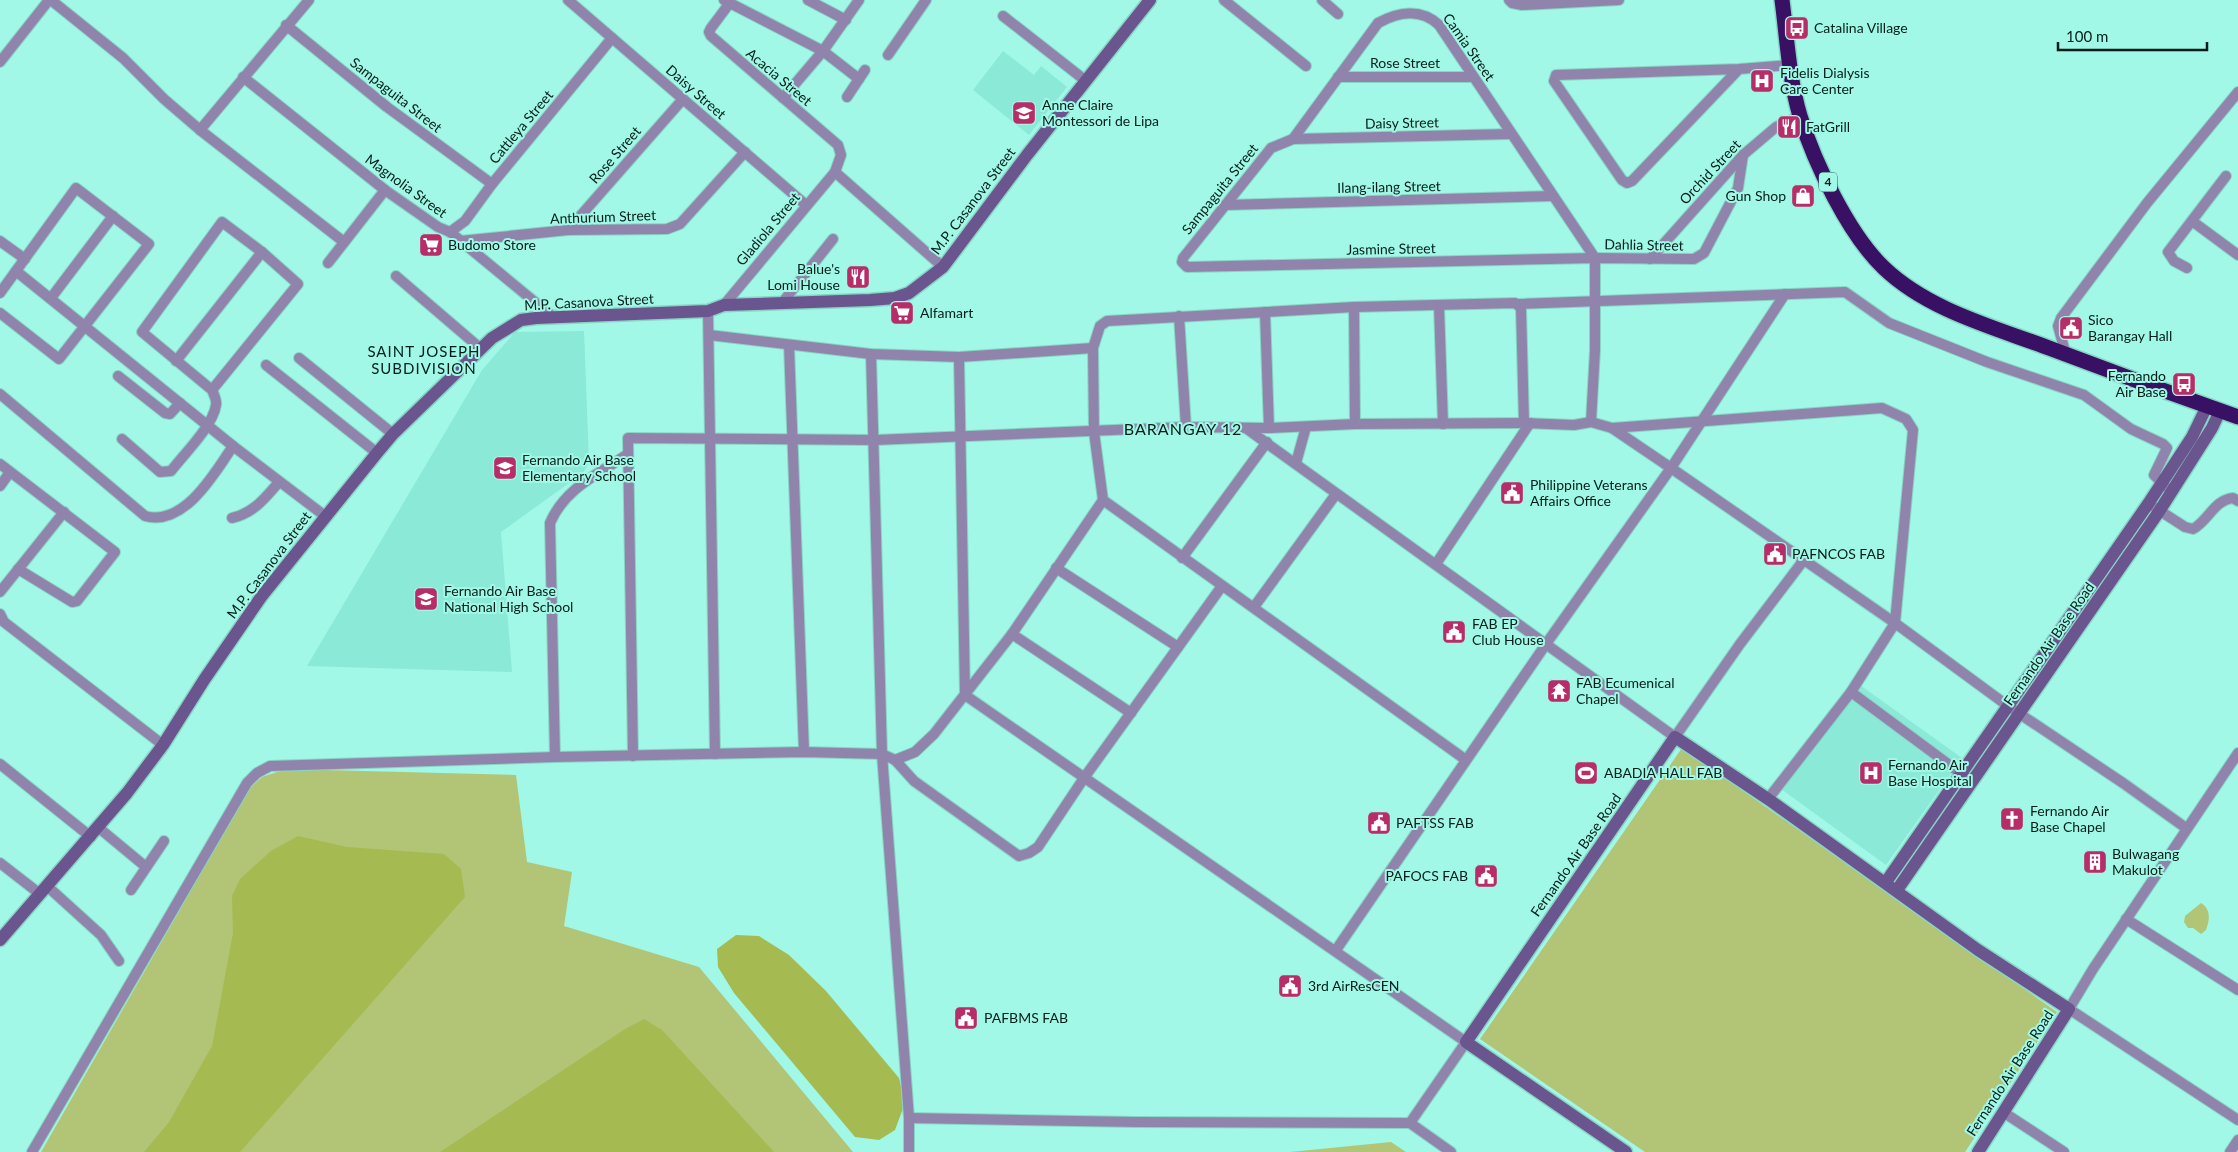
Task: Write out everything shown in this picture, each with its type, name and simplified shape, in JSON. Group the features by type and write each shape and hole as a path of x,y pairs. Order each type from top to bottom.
{"highway":[{"name":"4","path":"1782,0 1790,65 1800,116 1846,218 1882,267 1901,283 1935,303 1981,324 2238,417"}],"street":[{"path":"0,62 50,0 97,36 200,130 344,242"},
{"path":"200,130 286,25 309,0"},
{"name":"Daisy Street","path":"568,0 806,204"},
{"path":"808,0 846,20"},
{"path":"783,98 823,51 859,0"},
{"path":"888,56 926,0"},
{"name":"M.P. Casanova Street","path":"0,940 95,833 163,745 204,680 261,597 325,516 393,434 480,348 506,328 521,320 708,311 724,305 895,298 909,293 943,267 1150,0"},
{"path":"1224,0 1306,66"},
{"path":"1322,0 1338,14"},
{"path":"1509,0 1512,3 1522,5 1618,0"},
{"path":"726,2 823,51 859,79"},
{"name":"Acacia Street","path":"726,2 709,32 711,36 838,145 842,155 835,172"},
{"name":"Camia Street","path":"1293,139 1378,23 1392,16 1418,14 1429,16 1439,25 1472,77 1595,258"},
{"path":"1003,16 1086,81"},
{"name":"Sampaguita Street","path":"286,25 387,107 492,184"},
{"name":"Cattleya Street","path":"450,232 464,220 612,38"},
{"path":"1739,69 1632,181 1627,183 1622,180 1554,82 1556,75 1739,69 1790,65"},
{"path":"847,97 865,70"},
{"name":"Magnolia Street","path":"243,77 385,190 438,227 450,232 553,317"},
{"name":"Rose Street","path":"1338,77 1472,77"},
{"path":"2066,355 2058,326 2061,318 2148,203 2238,92"},
{"name":"Rose Street","path":"568,230 683,99"},
{"name":"Orchid Street","path":"1650,259 1743,155 1776,127 1800,116"},
{"name":"Daisy Street","path":"1293,139 1511,134"},
{"name":"Sampaguita Street","path":"1187,267 1182,262 1183,258 1271,148 1293,139"},
{"name":"Anthurium Street","path":"460,240 568,230 667,229 680,224 745,152"},
{"name":"Dahlia Street","path":"1595,258 1694,259 1704,253 1738,188 1743,155"},
{"path":"835,172 943,267"},
{"name":"Gladiola Street","path":"724,305 806,204 835,172"},
{"path":"2186,268 2174,260 2168,252 2226,176"},
{"path":"0,293 76,188 149,244 59,359 0,313"},
{"path":"328,263 385,190"},
{"name":"Ilang-ilang Street","path":"1226,205 1553,196"},
{"path":"51,298 113,216"},
{"path":"2192,221 2238,255"},
{"path":"122,439 160,472 171,471 207,425 217,404 212,390 142,332 220,224 224,222 298,284 212,390"},
{"path":"782,303 833,239"},
{"path":"0,241 25,259"},
{"path":"176,361 262,252"},
{"path":"1591,422 1596,300 1595,258"},
{"name":"Jasmine Street","path":"1187,267 1595,258"},
{"path":"16,271 233,446 325,516"},
{"path":"396,276 480,348"},
{"path":"895,760 915,752 934,734 1012,634 1103,500 1094,432 1093,348 1096,333 1100,326 1107,321 1354,307 1519,304 1845,292 1889,323 1987,362 2084,395 2131,429 2167,448 2154,475 2167,487"},
{"path":"1336,950 1546,644 1670,468 1785,294"},
{"path":"1436,564 1527,423 1521,308 1519,304"},
{"path":"1439,306 1443,424"},
{"path":"1354,307 1355,424"},
{"path":"708,311 715,754"},
{"path":"1265,312 1269,428"},
{"path":"1179,316 1186,427"},
{"path":"709,335 871,354 959,357 1093,348"},
{"path":"789,345 804,752"},
{"path":"871,354 882,754 909,1118 909,1152"},
{"path":"959,357 965,695"},
{"path":"298,358 393,434"},
{"path":"266,365 377,452"},
{"path":"118,376 165,413 170,414 174,412 180,403"},
{"path":"0,394 145,516 154,518 190,503 233,446"},
{"path":"1612,428 1700,423 1882,408 1906,419 1913,430 1896,623 1851,692 1768,799"},
{"name":"Fernando Air Base Road","path":"2180,463 2192,460 2212,428 2213,409"},
{"name":"Fernando Air Base Road","path":"1891,886 2154,507 2167,487 2200,424 2213,409"},
{"path":"633,756 628,438 874,440 960,438 1186,427 1269,428 1355,424 1527,423 1574,425 1591,422 1612,428 1803,561 1896,623 2014,710 2124,783 2186,828"},
{"path":"1296,463 1306,427"},
{"path":"1247,428 1675,737 1740,644 1803,561"},
{"path":"1182,558 1267,442"},
{"path":"555,757 550,523 556,508 567,495 628,454"},
{"path":"0,464 115,552 77,601 72,602 18,570"},
{"path":"0,486 10,472"},
{"path":"232,518 244,515 258,506 279,482"},
{"path":"1254,607 1336,494"},
{"path":"2154,507 2185,527 2193,529 2201,524 2219,503 2225,499 2233,498 2238,501"},
{"path":"1103,500 1466,760"},
{"path":"0,592 64,512"},
{"path":"1056,568 1178,647"},
{"path":"32,1152 242,792 257,773 270,766 555,757 804,752 882,754 895,760 914,781 1019,856 1029,853 1038,847 1084,778 1222,586"},
{"path":"0,614 4,622 163,745"},
{"path":"1012,634 1131,713"},
{"path":"1851,692 1967,778"},
{"path":"965,695 1626,1152"},
{"name":"Fernando Air Base Road","path":"1466,1042 1675,737 1768,799 1978,950 2069,1009 1978,1152"},
{"path":"2238,754 2186,828 2069,1009 2238,1120"},
{"path":"0,764 95,833 146,867"},
{"path":"2229,768 2238,774"},
{"path":"131,890 164,841"},
{"path":"0,863 44,890 101,934 119,961"},
{"path":"2126,919 2238,990"},
{"path":"1410,1123 1466,1042"},
{"path":"2003,1112 2064,1152"},
{"path":"909,1118 1136,1122 1410,1123 1452,1152"},
{"path":"2230,1152 2238,1140"}],"shaded area":[{"name":"Anne Claire Montessori de Lipa","path":"1003,51 1034,75 1041,66 1067,87 1029,135 973,90"},
{"path":"584,331 589,463 583,473 501,532 512,672 307,666 482,370 515,332"},
{"name":"Fernando Air Base Hospital","path":"1857,683 1962,758 1886,865 1781,789"},
{"path":"1682,748 2057,1012 1965,1152 1645,1152 1480,1039"},
{"path":"286,769 516,775 527,862 572,872 564,926 699,967 853,1152 41,1152 249,789 262,777"},
{"path":"2201,903 2207,908 2209,919 2206,930 2201,934 2193,928 2188,928 2184,922 2185,916"},
{"path":"1391,1142 1406,1152 1290,1152"}],"green space":[{"path":"298,836 347,847 444,854 461,869 465,897 240,1152 144,1152 169,1122 212,1046 233,933 232,896 240,879 271,851"},
{"path":"736,935 759,936 789,955 826,991 899,1078 905,1103 895,1130 879,1140 855,1137 734,993 718,967 717,949"},
{"path":"644,1019 662,1030 774,1152 440,1152 625,1029"}],"place":[{"name":"Catalina Village","path":"1797,28"},
{"name":"Fidelis Dialysis Care Center","path":"1762,81"},
{"name":"Anne Claire Montessori de Lipa","path":"1024,113"},
{"name":"FatGrill","path":"1789,127"},
{"name":"Gun Shop","path":"1803,196"},
{"name":"Budomo Store","path":"431,245"},
{"name":"Balue's Lomi House","path":"858,277"},
{"name":"Alfamart","path":"902,313"},
{"name":"Sico Barangay Hall","path":"2071,328"},
{"name":"Fernando Air Base","path":"2184,384"},
{"name":"Fernando Air Base Elementary School","path":"505,468"},
{"name":"Philippine Veterans Affairs Office","path":"1512,493"},
{"name":"PAFNCOS FAB","path":"1775,554"},
{"name":"Fernando Air Base National High School","path":"426,599"},
{"name":"FAB EP Club House","path":"1454,632"},
{"name":"FAB Ecumenical Chapel","path":"1559,691"},
{"name":"ABADIA HALL FAB","path":"1586,773"},
{"name":"Fernando Air Base Hospital","path":"1871,773"},
{"name":"Fernando Air Base Chapel","path":"2012,819"},
{"name":"PAFTSS FAB","path":"1379,823"},
{"name":"Bulwagang Makulot","path":"2095,862"},
{"name":"PAFOCS FAB","path":"1486,876"},
{"name":"3rd AirResCEN","path":"1290,986"},
{"name":"PAFBMS FAB","path":"966,1018"}],"district":[{"name":"SAINT JOSEPH SUBDIVISION","path":"424,360"},
{"name":"BARANGAY 12","path":"1183,429"}]}
